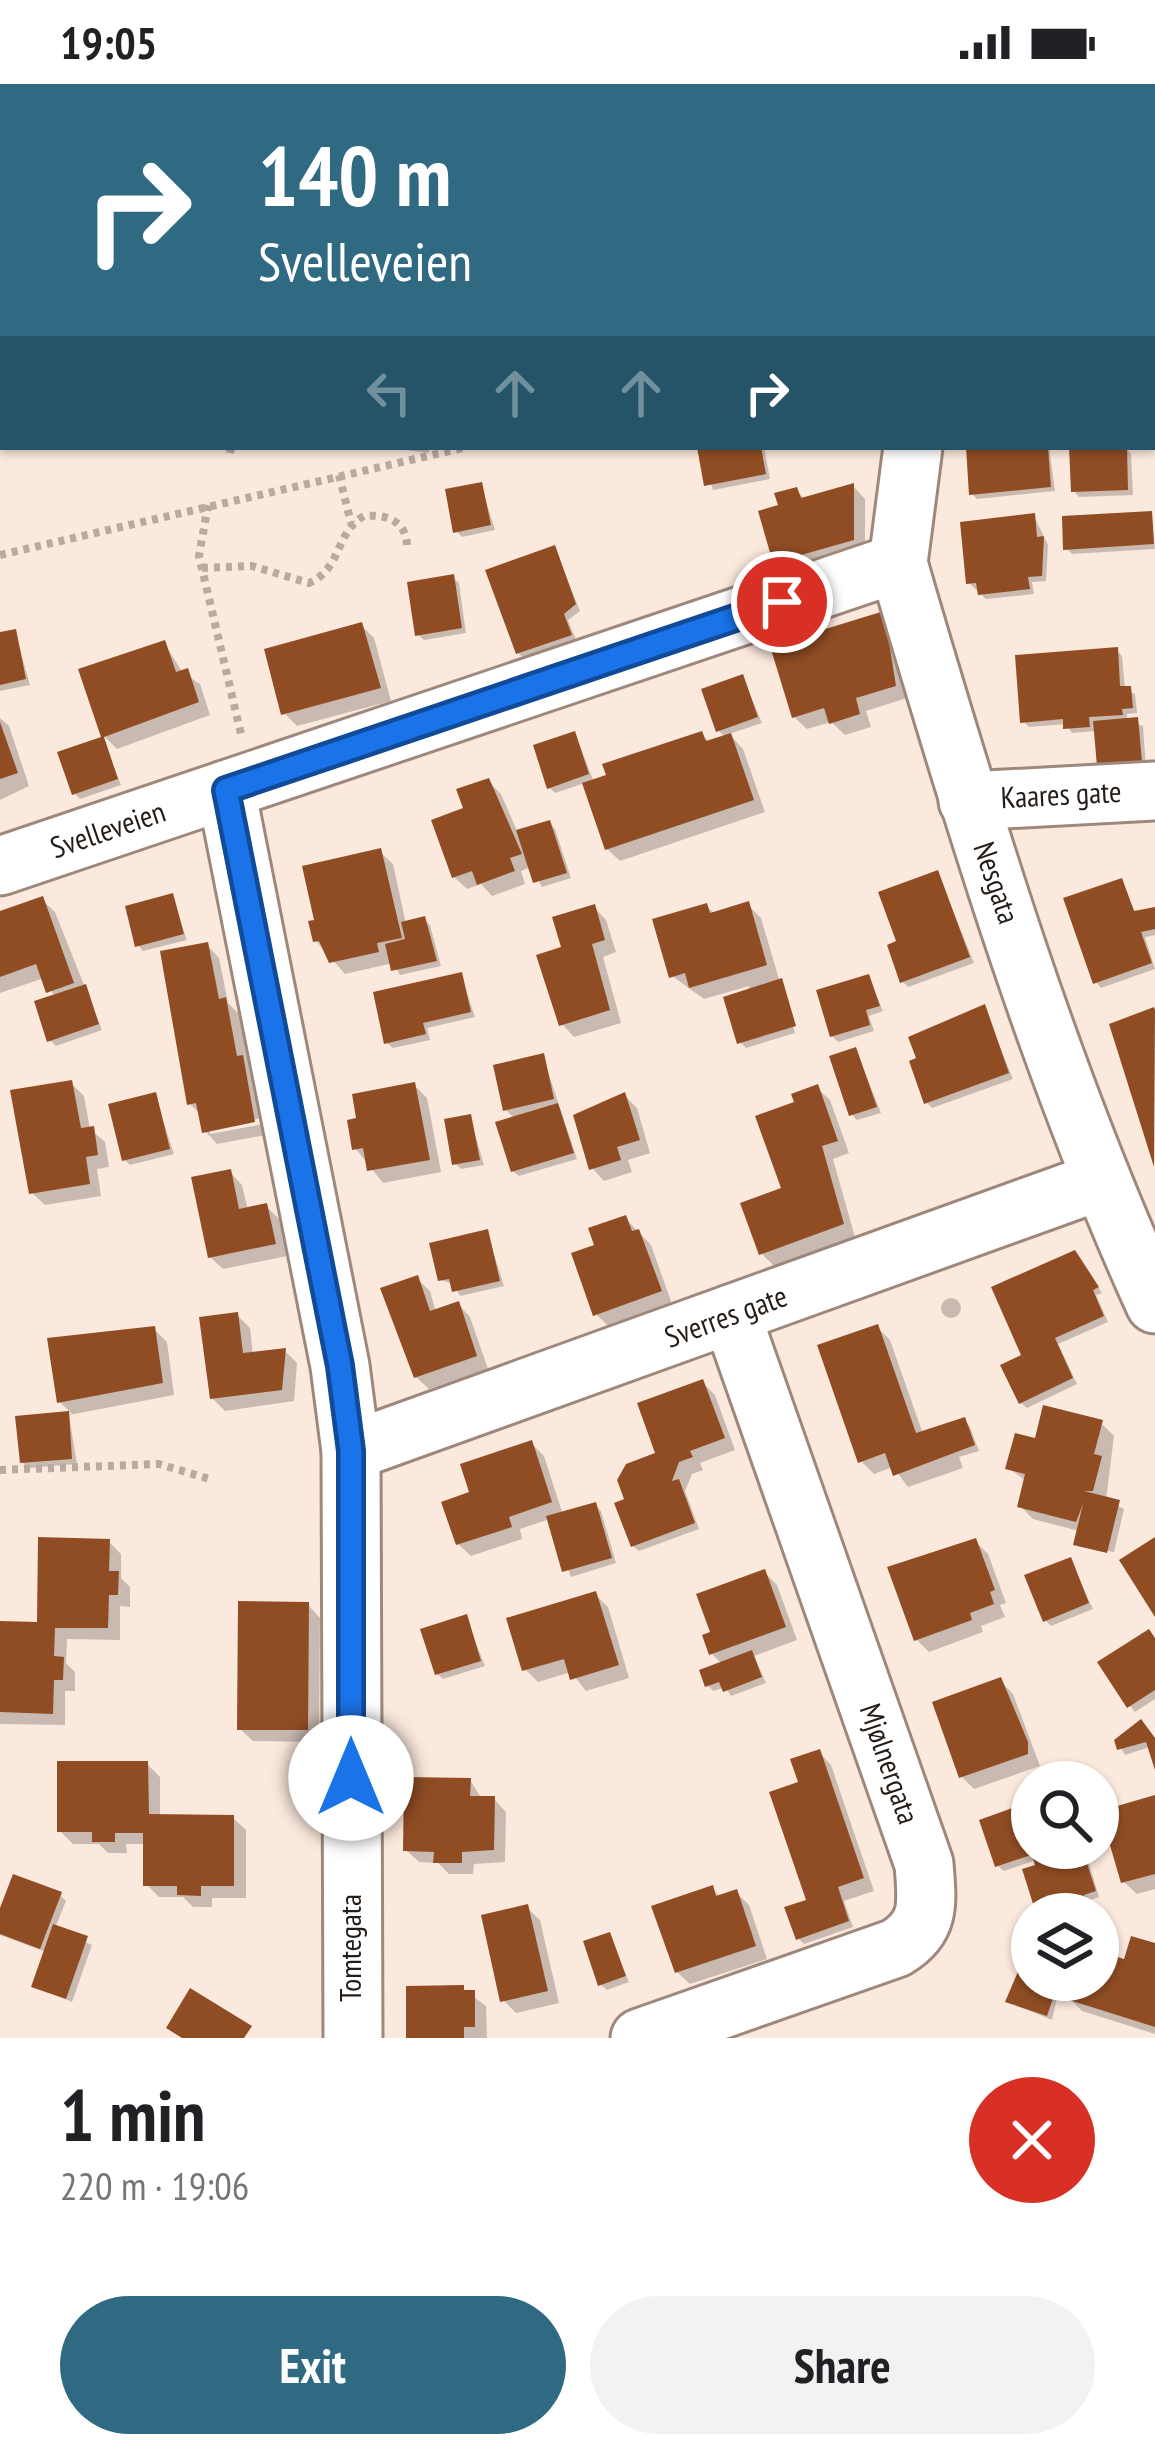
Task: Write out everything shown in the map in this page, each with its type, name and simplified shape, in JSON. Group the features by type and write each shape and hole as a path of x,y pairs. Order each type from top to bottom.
{"street":[{"name":"Nesgata","path":"913,450 898,562 968,801 1122,1200 1155,1304"},
{"name":"Svelleveien","path":"0,866 898,562"},
{"name":"Tomtegata","path":"246,784 351,1451 353,2038"},
{"name":"Kaares gate","path":"968,801 1155,790"},
{"name":"Sverres gate","path":"351,1451 731,1315 1122,1200"},
{"name":"Mjølnergata","path":"640,2038 896,1948 919,1934 928,1908 924,1864 731,1315"}],"path":[{"path":"0,555 440,450"},
{"path":"338,475 351,523"},
{"path":"208,506 199,556 246,784"},
{"path":"202,568 252,566 308,583 334,563 351,523 364,515 391,518 404,530 407,544"},
{"path":"0,1470 159,1464 213,1480"}],"building":[{"path":"698,450 762,450 766,474 704,486"},
{"path":"966,450 1048,450 1051,487 969,495"},
{"path":"1069,450 1127,450 1128,490 1071,492"},
{"path":"482,482 491,525 453,533 445,489"},
{"path":"854,483 854,540 773,563 758,511 778,505 774,493 797,487 801,498"},
{"path":"1152,511 1154,544 1063,550 1062,516"},
{"path":"1035,513 1037,537 1044,536 1042,576 1028,577 1030,589 978,595 976,583 966,584 960,522"},
{"path":"555,545 576,604 564,614 572,635 516,654 485,570"},
{"path":"454,574 462,628 415,636 407,582"},
{"path":"884,611 896,686 856,698 860,714 829,724 824,708 792,718 770,646"},
{"path":"362,622 381,688 281,715 264,649"},
{"path":"16,629 26,679 0,685 0,632"},
{"path":"165,640 176,672 188,668 199,702 104,737 118,779 72,795 57,752 101,737 78,669"},
{"path":"1118,647 1120,686 1131,686 1133,708 1122,709 1123,715 1089,717 1090,727 1063,729 1063,719 1020,723 1015,655"},
{"path":"743,674 758,717 716,732 701,689"},
{"path":"1138,717 1142,762 1097,766 1093,721"},
{"path":"0,722 18,773 0,779"},
{"path":"575,731 589,774 547,789 533,745"},
{"path":"702,731 706,741 731,733 754,800 605,850 582,783 606,775 602,764"},
{"path":"489,778 522,854 510,858 515,871 477,885 472,871 452,878 431,820 463,808 456,789"},
{"path":"550,820 567,873 533,883 516,830"},
{"path":"381,848 402,938 377,943 379,952 329,963 319,941 313,942 308,921 314,920 302,866"},
{"path":"938,870 970,957 900,983 887,945 896,941 878,892"},
{"path":"1122,878 1134,911 1155,907 1155,929 1141,932 1152,963 1093,984 1063,898"},
{"path":"173,893 184,934 135,947 125,906"},
{"path":"43,896 74,983 46,993 36,964 0,977 0,911"},
{"path":"749,901 767,965 689,988 685,973 669,978 652,919 707,903 710,913"},
{"path":"595,904 605,940 592,944 610,1010 559,1026 536,955 561,947 552,917"},
{"path":"425,916 437,961 391,971 385,944 405,939 401,922"},
{"path":"208,942 219,999 226,997 237,1056 243,1055 255,1122 202,1133 196,1103 187,1105 160,951"},
{"path":"462,972 471,1012 423,1023 426,1034 384,1044 373,992"},
{"path":"869,974 880,1006 866,1010 870,1025 830,1037 816,990"},
{"path":"782,978 796,1026 737,1044 723,997"},
{"path":"86,984 99,1024 47,1042 34,1001"},
{"path":"985,1004 1009,1073 924,1104 909,1061 916,1058 908,1037"},
{"path":"1155,1010 1154,1167 1109,1024"},
{"path":"856,1047 877,1107 849,1116 829,1056"},
{"path":"544,1053 554,1099 503,1111 493,1065"},
{"path":"72,1080 81,1128 94,1126 98,1155 86,1157 90,1184 29,1194 10,1090"},
{"path":"415,1082 430,1160 367,1171 363,1148 352,1150 347,1120 356,1118 352,1094"},
{"path":"818,1084 838,1141 822,1146 844,1224 759,1255 740,1203 781,1188 755,1116 794,1102 791,1094"},
{"path":"156,1092 170,1149 122,1161 108,1104"},
{"path":"625,1092 640,1140 617,1147 621,1160 589,1170 573,1115"},
{"path":"558,1103 574,1153 511,1172 495,1122"},
{"path":"471,1114 480,1160 452,1165 444,1119"},
{"path":"231,1169 239,1209 267,1203 276,1244 208,1258 191,1177"},
{"path":"626,1215 632,1231 639,1229 662,1291 593,1316 571,1253 594,1245 588,1228"},
{"path":"488,1229 500,1281 452,1292 449,1279 438,1281 429,1243"},
{"path":"1075,1250 1099,1287 1093,1290 1104,1316 1055,1338 1073,1378 1019,1404 1000,1365 1021,1355 991,1287"},
{"path":"418,1275 430,1311 459,1301 477,1356 414,1378 380,1288"},
{"path":"238,1312 243,1353 286,1348 282,1390 210,1399 199,1317"},
{"path":"878,1324 916,1433 965,1417 975,1445 893,1476 885,1453 858,1463 817,1345"},
{"path":"155,1326 163,1383 57,1403 47,1338"},
{"path":"703,1379 725,1438 690,1451 693,1457 679,1462 672,1481 679,1479 695,1523 631,1547 614,1503 624,1499 617,1480 626,1464 655,1453 637,1403"},
{"path":"1043,1405 1103,1420 1094,1454 1102,1456 1093,1491 1084,1491 1120,1500 1107,1553 1073,1545 1083,1504 1076,1522 1017,1507 1025,1474 1005,1469 1015,1433 1035,1438"},
{"path":"69,1411 72,1459 20,1463 15,1416"},
{"path":"532,1440 552,1502 509,1517 512,1527 456,1545 441,1502 469,1492 460,1464"},
{"path":"596,1502 612,1558 562,1572 546,1516"},
{"path":"38,1537 110,1539 109,1571 119,1571 118,1595 109,1595 108,1628 55,1628 54,1656 64,1657 63,1680 54,1680 53,1714 0,1712 0,1621 37,1622"},
{"path":"1155,1537 1155,1617 1119,1560"},
{"path":"976,1538 995,1590 990,1592 994,1604 970,1613 972,1620 914,1641 887,1567"},
{"path":"1071,1557 1089,1603 1043,1622 1024,1575"},
{"path":"765,1569 786,1627 709,1655 702,1635 710,1632 696,1594"},
{"path":"596,1591 619,1665 570,1680 564,1659 522,1671 506,1618"},
{"path":"238,1601 309,1602 308,1730 237,1730"},
{"path":"467,1614 481,1661 435,1675 420,1629"},
{"path":"1149,1629 1155,1638 1155,1690 1127,1708 1097,1662"},
{"path":"752,1650 762,1677 723,1692 719,1682 705,1687 699,1670"},
{"path":"1001,1677 1028,1742 1028,1754 959,1778 932,1702"},
{"path":"1141,1719 1155,1738 1155,1770 1146,1742 1117,1750 1114,1740"},
{"path":"820,1749 864,1878 838,1887 849,1921 796,1940 784,1907 806,1900 769,1792 798,1782 790,1759"},
{"path":"57,1761 148,1761 149,1814 234,1815 234,1886 201,1886 201,1896 177,1895 177,1886 143,1886 143,1833 115,1833 115,1842 92,1842 92,1832 57,1832"},
{"path":"404,1777 471,1778 470,1796 495,1796 494,1850 462,1852 462,1863 433,1863 434,1852 403,1851"},
{"path":"1155,1795 1155,1874 1121,1883 1117,1869 1119,1805"},
{"path":"1011,1809 1011,1862 995,1867 979,1820"},
{"path":"1022,1869 1089,1869 1096,1891 1090,1893 1030,1893"},
{"path":"13,1874 62,1892 40,1949 0,1934 0,1908"},
{"path":"713,1885 716,1896 737,1889 756,1946 675,1973 651,1906"},
{"path":"528,1904 548,1991 500,2002 481,1915"},
{"path":"53,1924 88,1936 66,1999 31,1987"},
{"path":"610,1932 626,1976 598,1986 583,1941"},
{"path":"1131,1936 1155,1943 1155,2027 1072,2001 1119,2001 1119,1957 1124,1959"},
{"path":"464,1985 464,1990 475,1990 475,2027 464,2027 464,2038 406,2038 406,1986"},
{"path":"190,1988 252,2026 244,2038 182,2038 166,2028"},
{"path":"1011,1988 1011,2001 1052,2001 1047,2016 1005,2002"}],"route":[{"path":"351,1778 351,1451 340,1366 226,790 782,602"}]}
